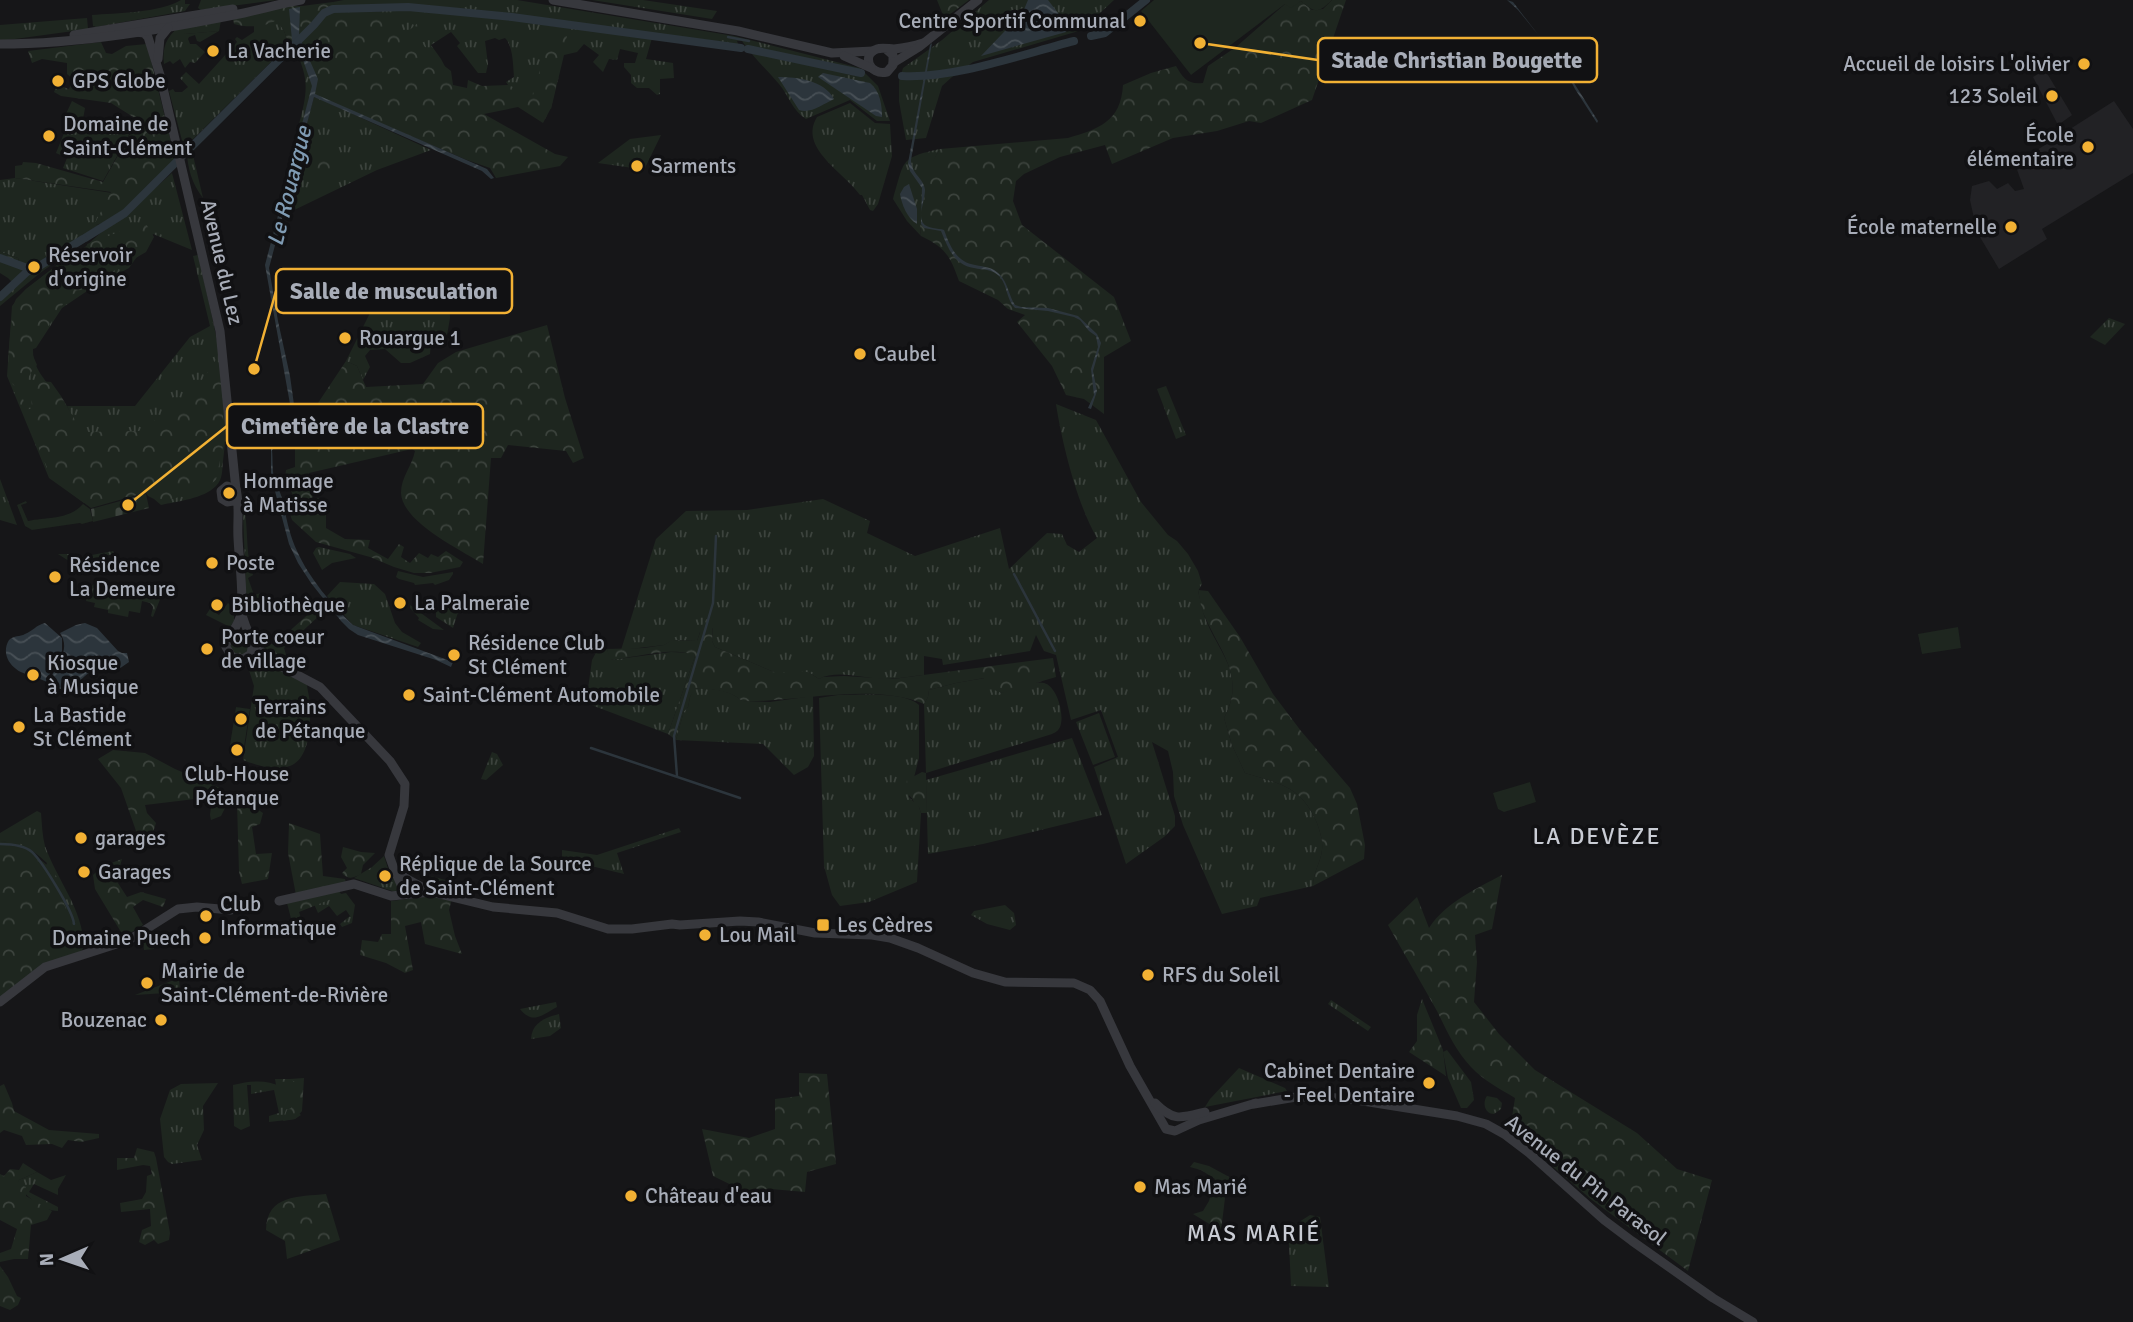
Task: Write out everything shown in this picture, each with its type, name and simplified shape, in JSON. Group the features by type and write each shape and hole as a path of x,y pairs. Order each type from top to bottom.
{"street":[{"path":"0,47 135,32 177,18 301,0"},
{"path":"553,0 738,31 835,53 877,72 890,69 894,63 978,0"},
{"path":"39,43 152,26 171,26 251,12 273,5"},
{"name":"Avenue du Lez","path":"152,26 160,75 220,331 237,493 241,611"},
{"path":"135,32 145,34 154,42 171,26"},
{"path":"835,53 904,48 923,43"},
{"path":"886,48 894,63"},
{"path":"871,68 869,58 873,51"},
{"name":"Avenue du Lez","path":"223,487 232,460"},
{"path":"227,502 234,501 237,493 230,485 223,487 220,495 235,514 237,524"},
{"path":"241,611 234,633 226,643 229,654 238,659 249,656 268,659 320,687 390,761 406,787 404,806 390,851 390,859 405,882 406,894"},
{"path":"241,611 254,648 249,656"},
{"path":"234,633 243,632 251,638 268,659"},
{"path":"405,882 431,892 493,907 552,913 610,934 749,921 815,933 876,935 909,944 973,973 1005,982 1074,983 1090,990 1100,1001 1130,1066 1163,1125 1172,1131 1179,1128 1179,1122 1146,1094"},
{"path":"279,901 354,884 391,896 431,892"},
{"path":"0,1002 49,966 129,940 171,913 187,907 231,910"},
{"name":"Avenue du Pin Parasol","path":"1173,1117 1296,1097 1344,1098 1483,1122 1511,1139 1632,1241 1752,1322"},
{"name":"Avenue du Pin Parasol","path":"1179,1128 1256,1103"},
{"path":"1163,1125 1164,1120 1173,1117"}],"shaded area":[{"name":"123 Soleil","path":"2045,70 2072,115 2058,125 2033,77"},
{"name":"École élémentaire","path":"2114,101 2133,129 2133,173 2042,229 2047,239 1999,269 1977,232 1970,200 1972,186 1989,181 1997,189 2008,183 2015,191 2024,189 2015,164"}],"green space":[{"path":"181,0 190,4 185,11 93,26 92,15 162,8"},
{"path":"201,0 276,0 201,10 198,8"},
{"path":"517,0 734,36 860,68 878,86 890,121 877,121 850,100 806,119 742,41 737,41 740,49 671,38 652,38 646,59 673,63 674,78 660,79 660,94 657,95 649,88 637,88 631,83 631,75 624,63 635,63 638,53 620,49 617,60 609,59 603,72 593,62 599,55 584,44 577,52 564,55 551,109 510,88 506,82 514,77 511,50 505,38 485,41 488,64 486,73 478,73 457,46 460,43 451,32 431,45 451,78 338,11 333,2"},
{"path":"592,0 643,0 717,11 712,19"},
{"path":"937,0 969,0 949,15 943,15"},
{"path":"989,0 1114,0 1082,30 973,62 942,86 926,138 906,140 899,101 899,81 903,68 942,40"},
{"path":"1154,0 1332,0 1317,10 1301,1 1291,8 1285,4 1191,75 1141,11"},
{"path":"1332,0 1346,0 1312,100 1261,123 1249,121 1217,131 1173,138 1112,164 1105,145 1060,157 1024,174 1016,181 1013,201 1022,225 1114,297 1131,341 1104,357 1104,414 1084,399 1066,395 1052,366 1017,322 1025,315 1008,309 998,300 959,281 946,254 921,236 922,191 929,169 940,149 1068,138 1089,131 1113,116 1118,108 1123,85 1176,66 1186,80 1203,83 1208,66 1236,47 1285,4 1301,1 1312,10 1323,9"},
{"path":"333,2 341,12 389,15 406,33 419,22 423,22 420,41 434,58 451,71 453,85 467,88 468,80 482,86 508,85 533,95 550,33 567,36 551,108 543,123 518,107 484,114 555,154 568,157 560,166 496,178 490,168 314,95 317,81 298,38 289,44 277,20 256,26 234,24 233,18 287,6"},
{"path":"87,18 88,29 0,41 0,25"},
{"path":"277,19 289,44 184,148 169,91 173,89 175,92 182,92 188,87 180,78 186,72 199,84 237,42 237,37 242,40 254,32 254,23"},
{"path":"221,20 219,31 185,34 180,32 179,27"},
{"path":"179,27 185,34 219,31 200,42 195,35 189,37 190,44 196,44 205,52 195,63 190,62 185,68 180,59 173,64 170,61 164,64 166,43"},
{"path":"101,42 106,53 112,54 126,46 147,44 175,158 126,208 103,223 94,225 111,192 15,178 15,166 22,165 23,162 36,163 103,182 138,120 111,103 61,96 54,92 57,85 69,89 73,79 67,74 67,63 42,59 32,63 28,51"},
{"path":"292,44 303,57 313,86 302,125 299,124 306,85 295,48 192,151 203,198 191,175 187,150"},
{"path":"314,97 431,150 377,170 288,213 286,210 298,155"},
{"path":"72,101 85,108 83,119 95,125 121,118 136,122 103,181 63,168 67,158 56,153 69,121 64,118"},
{"path":"850,103 875,123 890,124 892,156 878,204 873,211 862,195 825,159 813,139 817,117"},
{"path":"661,135 644,170 640,169 640,164 635,163 633,168 598,163 630,139"},
{"path":"940,149 924,191 921,236 907,221 893,199 902,168 910,158"},
{"path":"309,152 314,156 326,158 335,168 332,184 325,186 317,174 303,171 300,154"},
{"path":"172,173 192,250 153,234 129,268 62,308 33,349 35,364 62,401 70,417 93,479 84,503 49,478 7,376 12,306 26,289 122,218"},
{"path":"15,178 112,193 95,224 99,225 88,232 82,243 0,306 0,298 25,274 40,271 39,262 26,266 20,264 18,258 0,250 0,180"},
{"path":"145,222 154,237 146,252 67,298 37,344 30,349 37,365 23,387 20,389 14,386 9,376 8,362 16,299 69,259 106,258 103,248 88,249 87,244"},
{"path":"0,250 18,258 19,266 23,269 13,283 0,273"},
{"path":"198,255 215,331 223,383 225,435 222,474 216,486 204,494 161,505 148,496 137,478 88,450 67,406 135,406 190,337 210,326 193,256"},
{"path":"448,268 450,318 446,341 431,341 430,354 410,363 401,363 385,349 370,350 365,356 370,367 363,380 357,366 346,361 374,305 407,279"},
{"path":"2109,318 2125,324 2105,345 2090,337"},
{"path":"547,325 565,398 584,458 573,463 566,451 508,445 501,458 491,458 483,564 422,525 404,504 401,487 414,456 415,451 412,449 309,473 313,498 326,498 326,528 345,539 370,540 368,548 388,559 399,544 404,547 401,557 410,563 419,553 428,558 431,554 438,557 446,551 463,562 460,567 414,573 316,542 292,520 288,508 297,504 285,478 286,470 295,467 295,446 305,437 318,403 346,361 357,366 366,387 423,384 438,363 456,352"},
{"path":"217,358 222,390 224,441 216,480 203,490 162,502 144,493 91,508 52,479 17,398 22,396 27,410 32,408 31,392 38,381 51,382 82,432 139,431 198,386"},
{"path":"1166,386 1186,435 1176,439 1157,389"},
{"path":"1056,404 1096,420 1141,502 1188,554 1198,571 1202,584 1198,591 1203,612 1231,675 1231,702 1224,718 1232,745 1245,773 1288,788 1304,801 1311,811 1322,839 1313,886 1260,898 1257,906 1222,914 1183,825 1174,796 1173,772 1168,751 1152,742 1175,816 1175,826 1126,864 1094,767 1118,757 1101,710 1071,720 1056,655 1044,651 1036,635 1030,651 943,665 942,659 924,656 924,675 890,679 834,675 819,679 808,672 774,672 715,647 712,641 713,628 700,632 697,641 673,640 664,645 621,650 656,539 686,511 747,510 823,499 870,521 867,533 915,556 1000,528 1009,569 1047,533 1062,534 1067,545 1079,552 1097,538 1071,473"},
{"path":"0,479 17,525 0,520"},
{"path":"146,494 149,508 93,522 91,509"},
{"path":"26,501 27,503 21,505 28,521 71,513 83,504 90,509 93,521 32,530 25,526 17,505"},
{"path":"245,512 248,553 253,575 248,578 254,595 261,593 257,611 247,616 243,514"},
{"path":"319,547 350,554 356,558 332,563 322,570 313,553"},
{"path":"113,551 114,554 72,563 58,554 70,554 71,559"},
{"path":"398,571 423,577 453,574 449,580 435,585 415,585 396,577"},
{"path":"96,581 161,597 153,617 153,607 142,601 140,613 129,611 128,617 94,607 95,603 86,601 89,590"},
{"path":"340,582 374,584 385,594 395,623 402,632 421,643 418,647 353,625 327,596"},
{"path":"1198,590 1208,591 1240,637 1273,694 1350,788 1357,804 1365,845 1364,859 1313,886 1322,850 1317,823 1297,794 1279,784 1245,773 1232,745 1224,718 1233,690 1229,666 1204,614"},
{"path":"228,603 234,608 234,621 230,627 206,615 210,609 219,615"},
{"path":"461,603 453,628 436,617 436,612"},
{"path":"410,605 444,630 433,629 418,620"},
{"path":"314,609 320,615 284,648 287,658 284,661 263,649 252,634 256,631 265,641 274,645"},
{"path":"706,622 713,624 712,641 715,647 774,672 808,672 819,679 844,676 893,679 1053,658 1056,677 1002,693 994,690 984,678 956,683 929,690 924,704 903,698 858,694 742,701 726,692 695,688 684,711 676,740 668,734 695,656 666,652 610,660 607,649 644,648 664,645 672,640 697,641"},
{"path":"1958,627 1961,648 1922,654 1918,634"},
{"path":"236,637 244,637 249,646 247,653 236,655 231,650 231,642"},
{"path":"598,649 607,649 611,660 671,652 692,653 695,656 668,734 586,703 592,660"},
{"path":"271,661 307,679 310,702 310,724 304,752 298,761 277,768 243,760 254,686 248,667 257,662"},
{"path":"985,678 1001,693 1034,683 1049,685 1061,709 1059,728 1052,734 926,773 924,704 929,690"},
{"path":"694,688 726,692 742,701 770,702 813,696 814,756 808,767 794,775 763,744 676,740"},
{"path":"838,695 892,696 919,705 919,758 909,797 921,813 917,882 869,902 840,906 832,895 824,866 819,698"},
{"name":"Terrains de Pétanque","path":"236,707 250,709 244,747 230,745"},
{"path":"1099,713 1115,757 1093,765 1076,722"},
{"path":"1072,738 1102,815 983,844 928,854 926,780"},
{"path":"113,750 145,753 220,788 220,793 239,797 263,813 260,824 252,827 256,854 272,853 268,879 242,884 239,872 237,803 227,804 221,816 211,820 212,799 145,805 147,813 156,823 152,836 142,848 121,788 98,759"},
{"path":"492,752 497,754 503,765 486,780 481,779"},
{"path":"922,772 926,773 927,813 921,813 907,790 907,780"},
{"path":"1530,782 1536,802 1504,812 1498,809 1493,793"},
{"path":"37,811 41,813 45,846 50,859 79,920 84,947 80,953 0,978 47,863 26,847 0,841 0,833"},
{"path":"289,823 320,834 323,876 345,879 346,883 296,895 288,853"},
{"path":"679,828 681,832 617,853 624,874 587,865 562,864 562,850 597,855"},
{"path":"0,841 28,847 53,872 64,889 62,899 79,937 66,947 61,955 0,998"},
{"path":"343,847 375,853 363,865 361,874 349,877 342,873 347,868 341,857"},
{"path":"384,856 389,872 398,884 398,891 354,878"},
{"path":"122,859 116,880 127,897 141,892 166,899 163,907 143,900 133,907 143,925 124,937 95,889 93,875 103,866"},
{"path":"1502,875 1492,929 1475,935 1477,962 1474,1002 1499,1034 1535,1070 1637,1133 1677,1169 1712,1180 1688,1271 1592,1200 1510,1130 1515,1098 1481,1076 1460,1054 1388,925 1417,897 1429,928 1453,903"},
{"path":"431,876 456,883 449,910 462,954 425,944 421,922 405,926 413,970 405,973 386,963 360,955 362,940 378,942 382,934 391,934 391,901 425,897"},
{"path":"339,891 341,894 346,893 355,905 352,923 342,927 340,924 350,916 346,910 337,916 329,906 318,913 314,904"},
{"path":"339,891 339,896 299,912 304,928 294,930 287,903"},
{"path":"1005,905 1014,913 1016,925 1010,930 987,924 971,915 974,911"},
{"path":"168,936 169,943 154,944 154,949 144,950 143,940"},
{"path":"179,978 180,992 135,995"},
{"path":"1422,999 1443,1050 1446,1076 1409,1052 1417,1041 1417,1015"},
{"path":"1331,1000 1371,1027 1368,1031 1328,1004"},
{"path":"556,1002 557,1007 533,1018 520,1009"},
{"path":"559,1014 561,1028 550,1036 531,1039 540,1022"},
{"path":"1447,1050 1471,1082 1474,1100 1467,1108 1461,1108 1448,1078 1443,1052"},
{"path":"1239,1068 1285,1088 1287,1091 1205,1107"},
{"path":"799,1073 827,1074 836,1164 807,1172 805,1192 771,1189 754,1196 713,1176 702,1129 749,1138 775,1129 775,1099 799,1096"},
{"path":"304,1078 302,1111 295,1119 269,1122 269,1116 279,1113 274,1090 251,1094 251,1085 247,1085 250,1126 241,1130 234,1126 233,1085 258,1082 282,1087 290,1079"},
{"path":"275,1079 290,1079 303,1087 302,1105 295,1106 294,1109 301,1115 295,1119 283,1121 287,1110 291,1108 292,1099 276,1085"},
{"path":"218,1083 203,1106 204,1130 197,1145 202,1160 172,1164 168,1162 164,1157 160,1119 170,1090 181,1084"},
{"path":"4,1084 14,1111 49,1130 99,1134 99,1138 81,1142 68,1140 62,1148 52,1144 26,1145 22,1136 4,1130 0,1133 0,1086"},
{"path":"1487,1096 1497,1098 1502,1103 1501,1109 1494,1114 1485,1108"},
{"path":"137,1148 154,1152 156,1158 170,1233 169,1240 158,1244 154,1240 145,1245 139,1242 142,1230 151,1226 150,1209 121,1212 120,1203 142,1199 146,1192 147,1176 152,1174 150,1166 143,1165 117,1170 117,1158 134,1158"},
{"path":"1194,1162 1209,1166 1233,1179 1225,1198 1221,1231 1193,1214 1203,1211 1209,1201 1215,1179 1190,1167"},
{"path":"23,1163 37,1172 19,1180 18,1184 26,1187 26,1196 52,1211 47,1220 31,1225 28,1259 0,1262 0,1253 11,1249 17,1229 0,1220 0,1174 4,1176 10,1169 19,1170"},
{"path":"37,1172 51,1180 66,1175 58,1189 58,1195 34,1184 29,1192 58,1207 58,1211 40,1206 17,1184 19,1180"},
{"path":"326,1194 340,1240 287,1259 285,1241 266,1230 272,1210 278,1204 295,1197"},
{"path":"1310,1215 1320,1217 1329,1287 1291,1286 1289,1244 1285,1231"},
{"path":"0,1266 17,1296 21,1298 18,1305 10,1310 0,1306"}],"water":[{"path":"1028,0 1048,0 1068,26 1066,32 981,56 1023,12"},
{"path":"1507,0 1513,2 1539,35 1518,10"},
{"name":"Le Rouargue","path":"300,7 299,36 318,79 315,94 487,169 494,178 491,179 482,171 314,97 269,268 296,419 292,433 272,450 273,471 297,551 322,591 353,625 453,662 451,667 358,635 341,621 298,563 289,544 271,476 271,445 288,428 292,415 265,265 312,86 300,51 292,40 289,9"},
{"path":"1544,42 1562,60 1597,123 1562,64"},
{"path":"932,43 911,160 925,190 921,214 922,188 910,171 908,163"},
{"path":"823,73 870,83 880,99 882,117 876,116 818,77"},
{"path":"778,77 817,84 834,99 812,110 799,110"},
{"path":"909,184 917,209 917,224 906,211 900,194"},
{"path":"921,216 925,225 944,230 951,247 963,261 997,272 1003,278 1015,305 1048,308 1078,316 1097,334 1101,343 1093,371 1097,391 1091,409 1088,408 1094,395 1091,369 1098,347 1096,336 1074,317 1015,308 997,274 961,263 946,244 941,231 924,228"},
{"path":"45,623 62,638 62,654 52,668 47,682 40,679 41,674 36,668 28,669 26,674 16,669 9,661 6,651 11,638"},
{"path":"85,623 97,628 118,651 127,653 129,662 116,671 93,671 69,689 57,688 49,682 63,652 60,633"}],"waterway":[{"path":"1091,36 1105,33 1146,0"},
{"path":"85,238 125,213 324,13 333,9 408,7 512,17 741,48"},
{"path":"728,37 749,41"},
{"path":"902,76 966,70 1074,41"},
{"path":"748,49 861,73"},
{"path":"0,297 30,269 83,239"},
{"path":"0,258 30,269"},
{"path":"677,776 674,736 713,603 716,536"},
{"path":"1014,574 1055,651"},
{"path":"591,748 740,798"},
{"path":"0,844 21,846 32,852 56,886 74,924"}],"place":[{"name":"Centre Sportif Communal","path":"1140,21"},
{"name":"Stade Christian Bougette","path":"1200,43"},
{"name":"La Vacherie","path":"213,51"},
{"name":"Accueil de loisirs L'olivier","path":"2084,64"},
{"name":"GPS Globe","path":"58,81"},
{"name":"123 Soleil","path":"2052,96"},
{"name":"Domaine de Saint-Clément","path":"49,136"},
{"name":"École élémentaire","path":"2088,147"},
{"name":"Sarments","path":"637,166"},
{"name":"École maternelle","path":"2011,227"},
{"name":"Réservoir d'origine","path":"34,267"},
{"name":"Rouargue 1","path":"345,338"},
{"name":"Caubel","path":"860,354"},
{"name":"Salle de musculation","path":"254,369"},
{"name":"Hommage à Matisse","path":"229,493"},
{"name":"Cimetière de la Clastre","path":"128,505"},
{"name":"Poste","path":"212,563"},
{"name":"Résidence La Demeure","path":"55,577"},
{"name":"La Palmeraie","path":"400,603"},
{"name":"Bibliothèque","path":"217,605"},
{"name":"Porte coeur de village","path":"207,649"},
{"name":"Résidence Club St Clément","path":"454,655"},
{"name":"Kiosque à Musique","path":"33,675"},
{"name":"Saint-Clément Automobile","path":"409,695"},
{"name":"Terrains de Pétanque","path":"241,719"},
{"name":"La Bastide St Clément","path":"19,727"},
{"name":"Club-House Pétanque","path":"237,750"},
{"name":"garages","path":"81,838"},
{"name":"Garages","path":"84,872"},
{"name":"Réplique de la Source de Saint-Clément","path":"385,876"},
{"name":"Club Informatique","path":"206,916"},
{"name":"Les Cèdres","path":"823,925"},
{"name":"Lou Mail","path":"705,935"},
{"name":"Domaine Puech","path":"205,938"},
{"name":"RFS du Soleil","path":"1148,975"},
{"name":"Mairie de Saint-Clément-de-Rivière","path":"147,983"},
{"name":"Bouzenac","path":"161,1020"},
{"name":"Cabinet Dentaire - Feel Dentaire","path":"1429,1083"},
{"name":"Mas Marié","path":"1140,1187"},
{"name":"Château d'eau","path":"631,1196"}],"district":[{"name":"LA DEVÈZE","path":"1597,836"},
{"name":"MAS MARIÉ","path":"1254,1233"}]}
